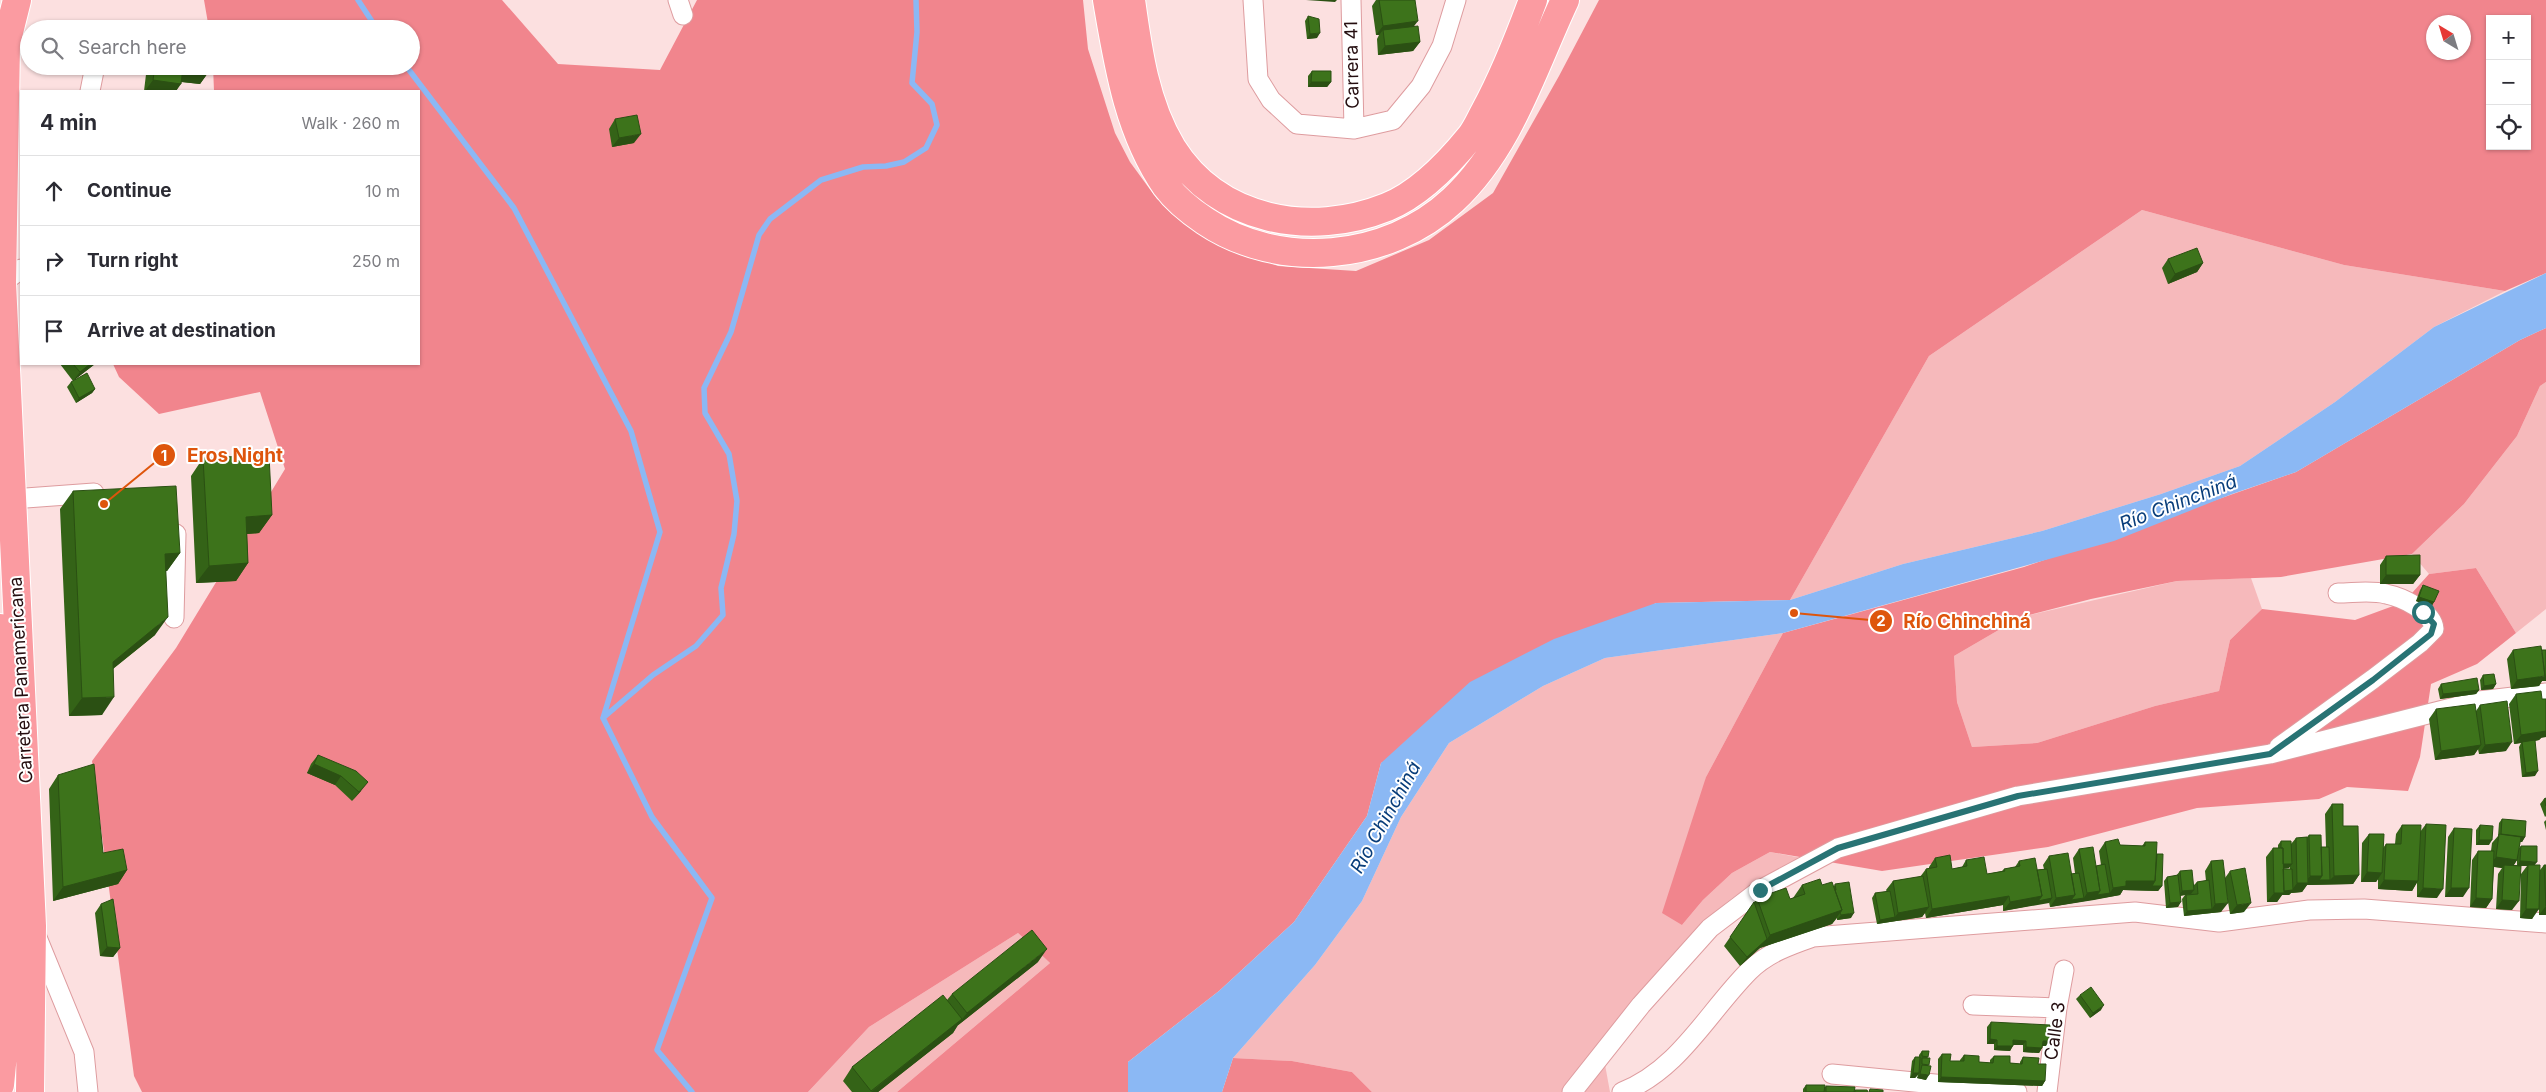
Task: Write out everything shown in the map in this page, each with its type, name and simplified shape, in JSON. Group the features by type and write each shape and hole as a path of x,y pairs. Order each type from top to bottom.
{"highway":[{"name":"Carretera Panamericana","path":"17,0 6,44 12,276 12,500 32,926 30,1092"},
{"path":"1107,0 1124,92 1152,159 1166,186 1183,206 1236,239 1293,254 1338,252 1397,236 1425,221 1453,200 1495,150 1565,0"},
{"path":"1131,0 1143,76 1157,118 1173,149 1191,172 1216,195 1248,212 1274,219 1309,223 1333,222 1388,207 1416,190 1447,164 1472,136 1496,91 1532,0"},
{"name":"Carretera Panamericana","path":"0,612 5,977 4,1052 0,1085"}],"street":[{"path":"1253,0 1258,79 1271,100 1297,124 1354,129 1393,120 1421,86 1442,46 1456,0"},
{"name":"Carrera 41","path":"1351,0 1354,129"},
{"path":"90,90 93,75"},
{"path":"12,500 112,492"},
{"path":"174,618 176,517"},
{"path":"2270,754 2373,680 2420,643 2434,629 2431,619 2423,612 2385,593 2338,593"},
{"path":"1572,1092 1641,1005 1710,928 1760,890 1838,848 2018,796 2270,754 2479,701 2546,692"},
{"path":"1622,1092 1642,1084 1691,1041 1750,970 1778,950 1813,936 2135,912 2218,922 2309,910 2364,909 2546,923"},
{"path":"32,926 84,1052 88,1092"},
{"name":"Calle 3","path":"2047,1092 2057,1008 2064,970"},
{"path":"1973,1006 2057,1008"},
{"path":"1832,1074 1913,1087 2018,1092"}],"shaded area":[{"path":"204,0 502,0 558,64 660,70 697,0 1083,0 1088,49 1115,133 1130,162 1157,199 1230,248 1278,266 1356,271 1429,240 1493,193 1559,76 1599,0 2546,0 2546,273 2505,291 2344,265 2142,210 1929,356 1790,600 1656,603 1381,763 1367,816 1294,922 1219,991 1128,1062 1128,1092 897,1092 1050,963 1018,933 869,1027 808,1092 142,1092 134,1076 92,761 176,648 285,469 260,392 159,414 119,377 113,365 420,365 420,90 214,90 213,75 420,75 420,20 207,20"},
{"path":"2142,210 2344,265 2505,291 2434,327 2335,402 2240,466 2161,494 2042,531 1903,564 1790,600 1929,356"},
{"path":"2546,328 2546,382 2540,386 2517,436 2464,504 2412,554 2281,577 2177,581 2091,599 2021,617 1954,656 1957,702 1972,747 2037,743 2155,706 2219,691 2230,640 2262,609 2355,620 2404,602 2429,574 2476,568 2516,633 2477,664 2431,684 2420,757 2408,791 2347,787 2319,799 2197,808 2048,847 1882,871 1770,852 1732,873 1703,900 1682,925 1662,913 1706,777 1783,633 2024,567 2296,472 2520,340"},
{"path":"2546,382 2546,609 2516,633 2476,568 2429,574 2412,554 2464,504 2517,436 2540,386"},
{"path":"2251,578 2262,609 2230,640 2219,691 2155,706 2037,743 1972,747 1957,702 1954,656 2021,617 2177,581"},
{"path":"1783,633 1706,777 1682,925 1703,900 1732,873 1770,852 1802,858 1753,885 1726,903 1674,952 1643,989 1602,1048 1610,1092 1372,1092 1352,1072 1292,1061 1233,1058 1315,965 1362,901 1401,817 1449,743 1543,686 1605,658"},
{"path":"1018,933 1050,963 897,1092 808,1092 869,1027"},
{"path":"1233,1058 1292,1061 1352,1072 1372,1092 1222,1092"}],"water":[{"path":"2546,273 2546,328 2520,340 2296,472 2232,494 2114,541 1783,633 1605,658 1543,686 1449,743 1401,817 1362,901 1315,965 1233,1058 1222,1092 1128,1092 1128,1062 1219,991 1294,922 1367,816 1381,763 1470,682 1554,639 1656,603 1790,600 1903,564 2042,531 2161,494 2240,466 2335,402 2434,327"}],"building":[{"path":"1379,0 1415,0 1418,21 1383,26"},
{"path":"1308,16 1319,19 1320,33 1310,34"},
{"path":"1418,26 1420,42 1385,46 1383,30"},
{"path":"1312,71 1331,71 1331,82 1311,82"},
{"path":"154,75 182,75 181,84 153,80"},
{"path":"637,115 641,134 619,138 615,119"},
{"path":"2197,248 2203,263 2175,274 2168,259"},
{"path":"74,365 89,365 80,372"},
{"path":"87,373 95,389 79,398 71,382"},
{"path":"269,455 272,515 246,517 248,563 209,566 203,458"},
{"path":"176,486 180,553 165,554 168,617 113,662 114,697 82,698 73,491"},
{"path":"2420,555 2420,575 2386,575 2386,556"},
{"path":"2423,585 2439,591 2434,602 2419,597"},
{"path":"2541,646 2545,676 2517,680 2513,650"},
{"path":"2542,650 2546,650 2545,677"},
{"path":"2494,674 2496,684 2484,686 2483,675"},
{"path":"2477,678 2479,690 2443,694 2441,684"},
{"path":"2541,691 2542,699 2546,699 2546,731 2521,735 2516,694"},
{"path":"2507,701 2512,742 2485,745 2480,705"},
{"path":"2475,704 2481,745 2441,751 2436,709"},
{"path":"2535,740 2538,771 2526,773 2522,742"},
{"path":"318,755 356,771 368,782 359,792 341,776 314,764"},
{"path":"94,764 103,853 123,849 127,870 63,887 58,775"},
{"path":"2332,804 2343,804 2343,826 2358,826 2359,875 2334,876"},
{"path":"2502,819 2526,821 2525,837 2501,834"},
{"path":"2426,824 2446,825 2443,889 2423,888"},
{"path":"2402,825 2421,825 2418,881 2384,880 2386,844 2401,844"},
{"path":"2480,825 2493,826 2492,840 2479,840"},
{"path":"2454,828 2472,829 2469,888 2451,888"},
{"path":"2369,834 2384,834 2382,873 2367,872"},
{"path":"2499,834 2521,837 2517,860 2496,857"},
{"path":"2309,835 2321,835 2322,876 2310,876"},
{"path":"2307,837 2308,883 2297,883 2296,838"},
{"path":"2118,839 2120,845 2145,846 2145,842 2157,842 2155,881 2126,881 2126,886 2113,888 2105,842"},
{"path":"2281,841 2291,841 2292,864 2283,864"},
{"path":"2521,846 2537,846 2537,862 2520,861"},
{"path":"2093,847 2100,891 2087,893 2079,849"},
{"path":"2321,847 2329,847 2330,880 2319,880 2322,876"},
{"path":"2273,848 2283,848 2284,893 2274,893"},
{"path":"2478,851 2494,851 2492,899 2476,898"},
{"path":"2068,853 2075,895 2056,898 2049,856"},
{"path":"2157,854 2163,854 2162,886 2152,886 2155,881"},
{"path":"1950,855 1952,869 1967,866 1966,860 1984,857 1987,874 2020,866 2019,861 2035,858 2042,896 2010,902 2009,896 1932,909 1926,869 1937,867 1935,858"},
{"path":"2223,860 2228,903 2215,904 2211,861"},
{"path":"2105,864 2110,893 2097,895 2100,891 2096,866"},
{"path":"2504,865 2521,866 2519,901 2502,900"},
{"path":"2528,865 2540,865 2539,909 2526,909"},
{"path":"2544,865 2546,865 2546,906"},
{"path":"2245,868 2251,903 2237,905 2230,871"},
{"path":"2047,869 2052,898 2038,901 2042,896 2037,870"},
{"path":"2283,869 2292,869 2293,890 2284,891"},
{"path":"2192,870 2194,890 2182,891 2180,871"},
{"path":"2079,873 2084,898 2071,900 2075,895 2071,874"},
{"path":"2178,875 2181,902 2170,903 2167,877"},
{"path":"1923,876 1929,907 1898,913 1893,881"},
{"path":"1820,879 1822,885 1832,882 1842,910 1770,935 1757,898 1786,888 1790,899 1805,894 1802,885"},
{"path":"2209,880 2212,909 2187,911 2186,895 2198,894 2197,882"},
{"path":"1849,882 1854,913 1841,915 1842,910 1835,890 1835,884"},
{"path":"1890,891 1895,917 1880,920 1875,893"},
{"path":"113,899 120,948 107,947 101,904"},
{"path":"1754,902 1767,939 1747,957 1730,937"},
{"path":"1032,930 1047,949 967,1013 952,994"},
{"path":"2091,987 2104,1005 2093,1013 2080,995"},
{"path":"943,995 962,1019 871,1091 852,1067"},
{"path":"1991,1022 2050,1025 2049,1041 2043,1041 2042,1048 2026,1047 2026,1041 2013,1040 2013,1046 1997,1046 1997,1040 1990,1039"},
{"path":"1922,1051 1929,1051 1928,1057 1922,1056"},
{"path":"1942,1054 1951,1054 1950,1061 1964,1061 1964,1055 1979,1056 1979,1062 1993,1063 1994,1056 2010,1056 2010,1063 2022,1064 2023,1057 2039,1058 2038,1064 2046,1064 2045,1081 1941,1077"},
{"path":"1915,1057 1920,1057 1919,1073 1913,1073"},
{"path":"1922,1058 1930,1058 1929,1065 1922,1064"},
{"path":"1922,1065 1931,1066 1929,1075 1920,1074"},
{"path":"1806,1085 1825,1085 1824,1092 1806,1092"},
{"path":"1826,1086 1855,1087 1854,1092 1826,1092"},
{"path":"1870,1089 1883,1090 1883,1092 1869,1092"},
{"path":"1855,1090 1867,1090 1868,1092 1855,1092"}],"waterway":[{"path":"358,0 371,20"},
{"path":"603,718 653,675 696,646 723,615 721,588 734,534 737,501 729,454 705,413 704,388 731,332 759,235 770,219 821,180 863,167 886,166 904,162 926,148 937,125 932,104 912,83 917,32 916,0"},
{"path":"413,75 514,208 631,431 660,532 603,718 652,817 712,898 657,1050 692,1092"}],"place":[{"name":"Eros Night","path":"104,504"},
{"name":"Río Chinchiná","path":"1794,613"}],"route":[{"path":"1760,890 1838,848 2018,796 2270,754 2373,680 2431,634 2434,624 2423,612"}]}
